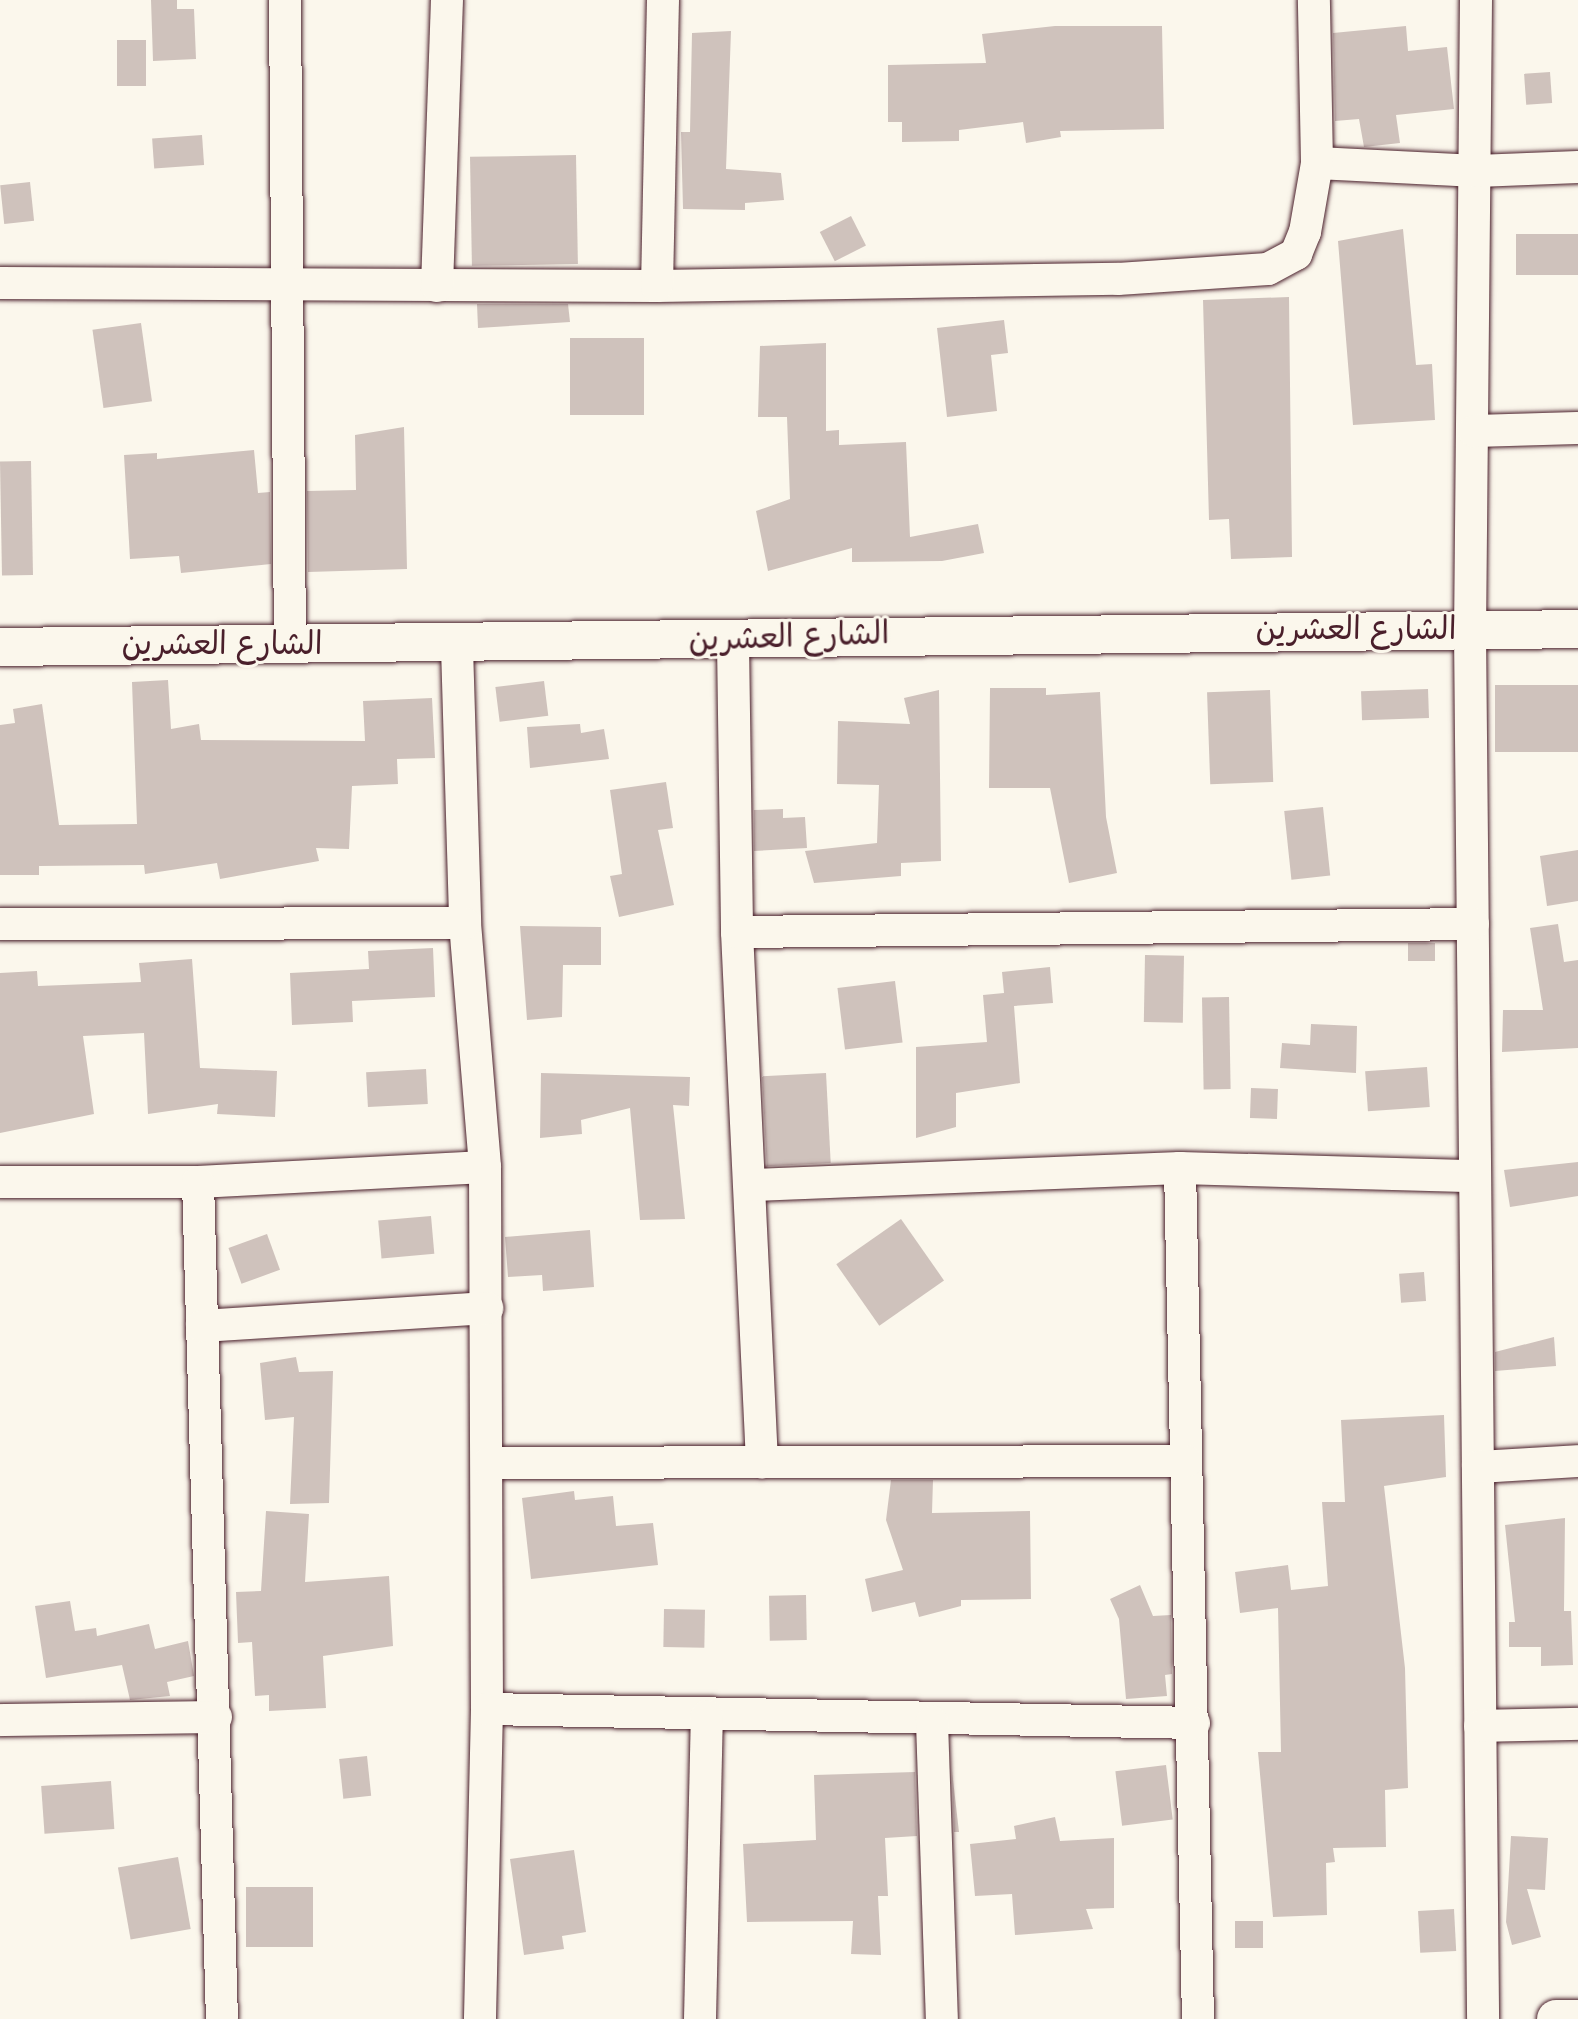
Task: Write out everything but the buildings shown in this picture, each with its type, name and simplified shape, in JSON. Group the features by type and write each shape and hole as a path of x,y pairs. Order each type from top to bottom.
{"street":[{"path":"285,0 284,281 290,647"},
{"path":"438,286 447,0"},
{"path":"657,286 663,0"},
{"path":"0,283 284,281 438,286 657,286 1118,279 1268,269 1296,254 1317,163 1314,0"},
{"path":"1476,0 1477,171 1470,631 1483,2019"},
{"path":"1317,163 1477,171 1578,167"},
{"path":"1474,430 1578,428"},
{"name":"الشارع العشرين","path":"0,648 457,647 1578,629"},
{"path":"733,642 737,932 754,1185 762,1462"},
{"path":"457,647 465,923 485,1167 489,1464 480,2019"},
{"path":"0,924 465,923"},
{"path":"737,932 1473,924"},
{"path":"0,1182 198,1182 485,1167"},
{"path":"754,1185 1180,1168 1475,1177"},
{"path":"1180,1168 1194,1723 1198,2019"},
{"path":"198,1182 216,1717 222,2019"},
{"path":"202,1326 487,1308"},
{"path":"489,1464 1186,1461"},
{"path":"1478,1466 1578,1461"},
{"path":"487,1709 932,1721 1194,1723"},
{"path":"700,2019 706,1716"},
{"path":"0,1720 216,1717"},
{"path":"932,1721 942,2019"},
{"path":"1480,1726 1578,1724"},
{"path":"1556,2019 1578,2019"}]}
